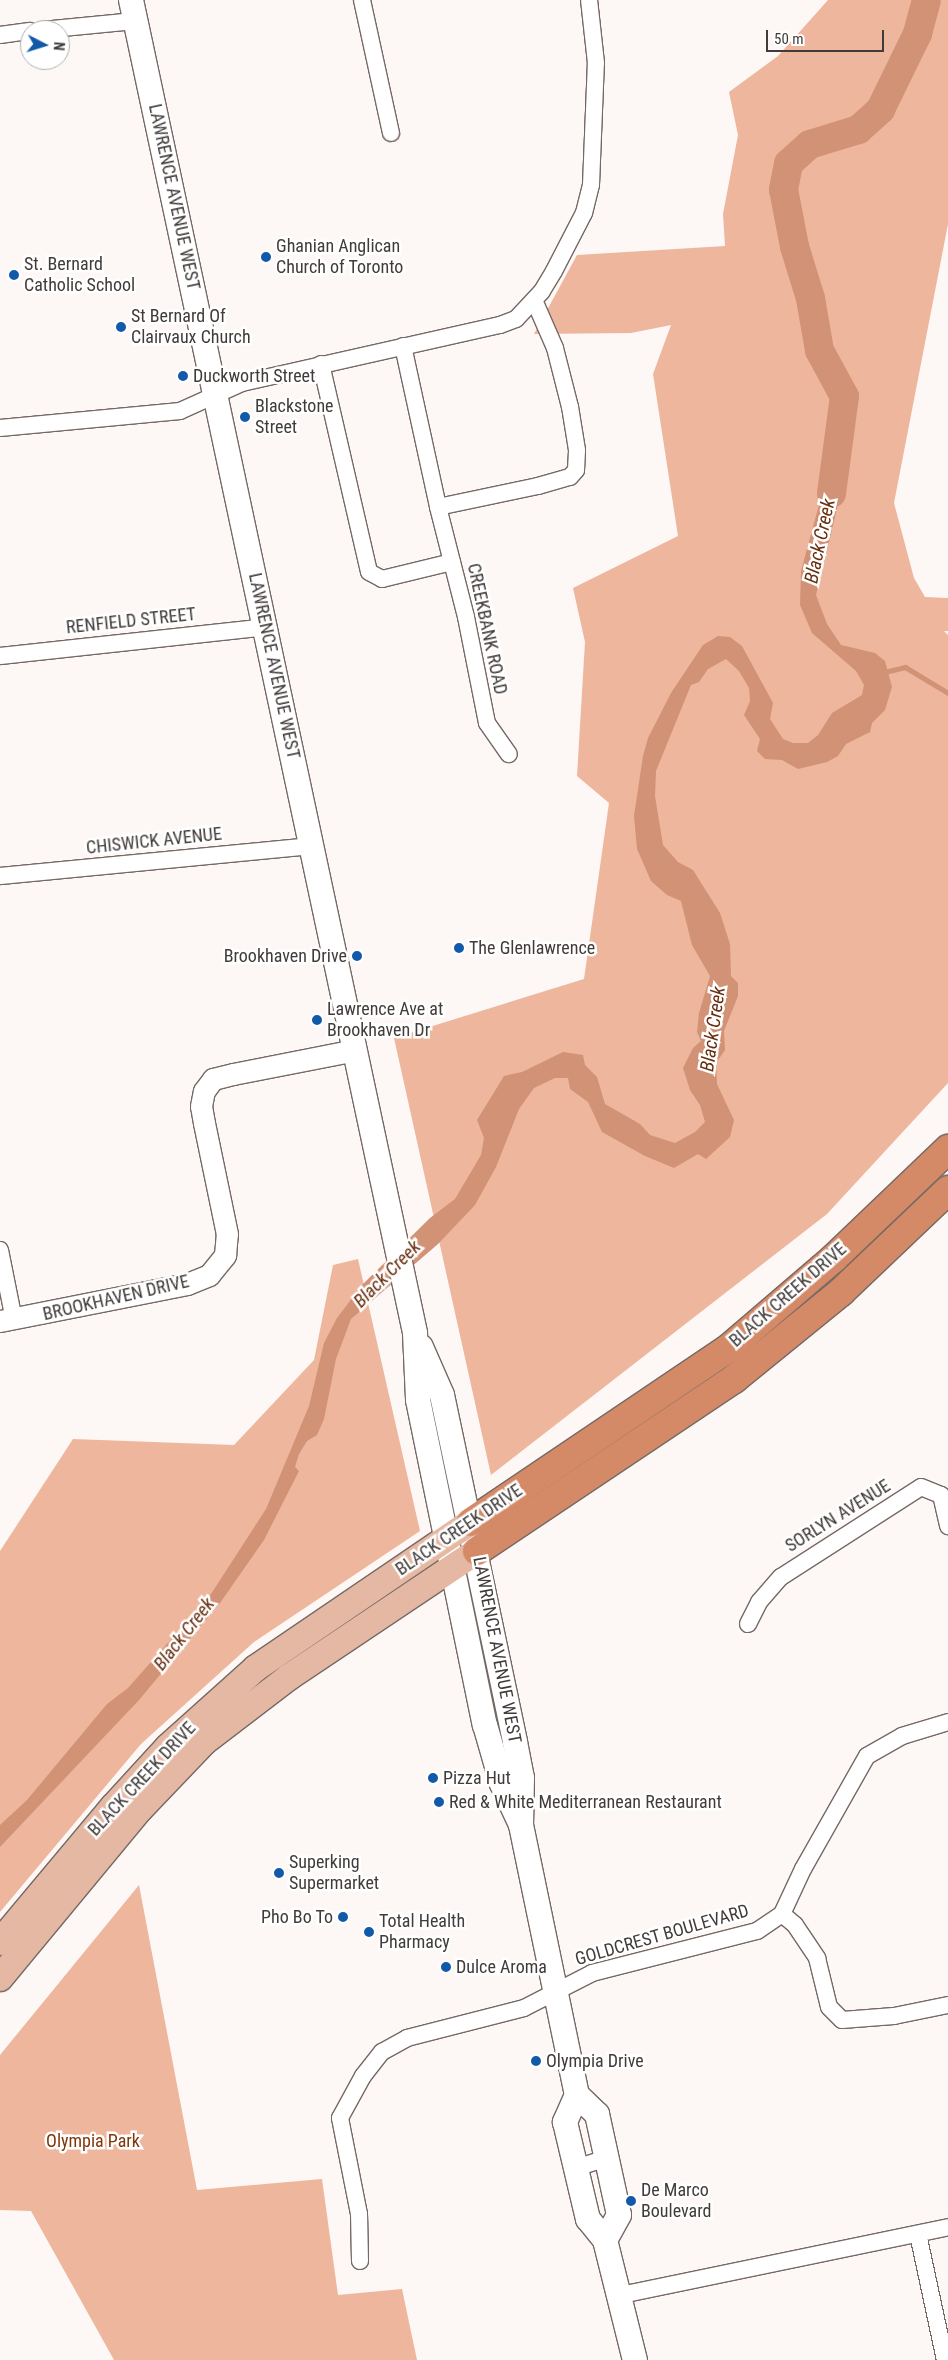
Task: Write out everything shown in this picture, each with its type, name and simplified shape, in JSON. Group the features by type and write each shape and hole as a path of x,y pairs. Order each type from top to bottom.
{"highway":[{"name":"BLACK CREEK DRIVE","path":"471,1522 729,1348 834,1258 948,1149"},
{"name":"BLACK CREEK DRIVE","path":"477,1551 734,1379 841,1292 948,1190"}],"main road":[{"name":"LAWRENCE AVENUE WEST","path":"133,10 266,627 415,1334 418,1400 485,1725 502,1784 521,1825"},
{"name":"LAWRENCE AVENUE WEST","path":"415,1334 442,1395 471,1522 522,1778 521,1825 576,2095"},
{"name":"BLACK CREEK DRIVE","path":"0,1942 119,1800 168,1747 248,1674 310,1629 471,1522"},
{"name":"BLACK CREEK DRIVE","path":"0,1978 140,1809 204,1742 289,1676 477,1551"},
{"path":"605,2240 619,2215 597,2114 576,2095 565,2122 588,2219 605,2240 621,2294 635,2360"}],"street":[{"path":"362,0 391,133"},
{"path":"0,428 180,411 242,383 500,325 516,319 534,300 572,238 591,185 596,62 593,1"},
{"path":"70,24 133,10"},
{"path":"0,35 20,32"},
{"path":"438,507 538,486 570,477 576,470 577,450 570,407 555,348 534,300"},
{"name":"CREEKBANK ROAD","path":"404,346 487,723 509,754"},
{"path":"321,364 369,572 382,579 452,562"},
{"name":"RENFIELD STREET","path":"0,656 266,627"},
{"name":"CHISWICK AVENUE","path":"0,876 312,846"},
{"name":"BROOKHAVEN DRIVE","path":"7,1320 187,1284 217,1268 225,1255 228,1234 204,1123 202,1106 204,1091 214,1079 355,1050"},
{"path":"0,1250 7,1320"},
{"name":"SORLYN AVENUE","path":"748,1624 759,1602 781,1577 922,1487 941,1495 948,1526"},
{"path":"948,1722 902,1736 867,1756 803,1869 782,1914 795,1925 817,1958 829,2007 842,2020 894,2016 948,2005"},
{"name":"GOLDCREST BOULEVARD","path":"554,1992 592,1973 734,1939 757,1931 782,1914"},
{"path":"360,2261 359,2214 340,2118 363,2076 382,2052 407,2038 524,2008 554,1992"},
{"path":"576,2168 607,2158"},
{"path":"621,2294 948,2227"},
{"path":"918,2234 945,2360"}],"green space":[{"path":"828,0 948,0 948,224 894,503 914,578 925,597 948,598 948,631 944,631 948,635 948,1083 827,1214 491,1475 394,1038 584,979 609,803 577,776 585,642 573,588 678,536 653,374 671,325 631,333 534,334 577,255 725,246 723,214 738,135 729,92 778,56"},
{"path":"358,1259 420,1531 254,1642 141,1744 0,1912 0,1551 73,1439 234,1445 314,1360 333,1265"},
{"name":"Olympia Park","path":"139,1885 197,2190 322,2179 338,2295 402,2289 417,2360 114,2360 31,2211 0,2210 0,2055"}],"water":[{"path":"826,454 845,456 845,476 816,595 827,624 841,645 875,653 885,661 892,687 885,710 872,723 870,732 846,744 838,756 827,762 798,769 782,760 765,759 757,751 760,739 744,715 750,701 749,688 739,671 726,659 708,669 699,682 691,685 656,771 655,796 663,845 678,862 693,870 720,913 730,944 731,976 738,983 738,996 724,1031 725,1050 716,1063 717,1084 734,1120 730,1137 706,1159 698,1154 674,1168 645,1156 602,1132 588,1102 570,1089 568,1078 555,1078 534,1088 519,1109 496,1167 475,1205 438,1244 351,1319 336,1359 324,1419 317,1435 307,1441 299,1454 295,1467 299,1471 264,1540 220,1603 139,1700 0,1847 0,1825 27,1800 107,1704 128,1688 211,1594 266,1509 309,1406 324,1343 337,1318 362,1285 430,1218 455,1199 481,1155 484,1138 477,1120 504,1076 522,1072 563,1052 583,1055 585,1065 597,1077 605,1104 640,1124 650,1135 675,1143 695,1132 705,1122 700,1105 690,1090 683,1068 693,1048 701,1041 697,1032 699,1013 710,976 692,945 681,901 667,895 651,881 637,849 634,816 643,756 648,738 671,693 703,645 718,636 730,637 742,646 773,703 770,719 783,739 793,743 808,743 818,735 832,713 862,695 864,685 856,671 812,633 800,605 801,571 823,490"}],"waterway":[{"name":"Black Creek","path":"831,493 844,396 819,350 810,298 794,246 783,189 788,163 809,144 858,129 880,109 917,33 926,0"},
{"path":"884,672 905,667 948,693"}],"place":[{"name":"Ghanian Anglican Church of Toronto","path":"266,257"},
{"name":"St. Bernard Catholic School","path":"14,275"},
{"name":"St Bernard Of Clairvaux Church","path":"121,327"},
{"name":"Duckworth Street","path":"183,376"},
{"name":"Blackstone Street","path":"245,417"},
{"name":"The Glenlawrence","path":"459,948"},
{"name":"Brookhaven Drive","path":"357,956"},
{"name":"Lawrence Ave at Brookhaven Dr","path":"317,1020"},
{"name":"Pizza Hut","path":"433,1778"},
{"name":"Red & White Mediterranean Restaurant","path":"439,1802"},
{"name":"Superking Supermarket","path":"279,1873"},
{"name":"Pho Bo To","path":"343,1917"},
{"name":"Total Health Pharmacy","path":"369,1932"},
{"name":"Dulce Aroma","path":"446,1967"},
{"name":"Olympia Drive","path":"536,2061"},
{"name":"De Marco Boulevard","path":"631,2201"}]}
